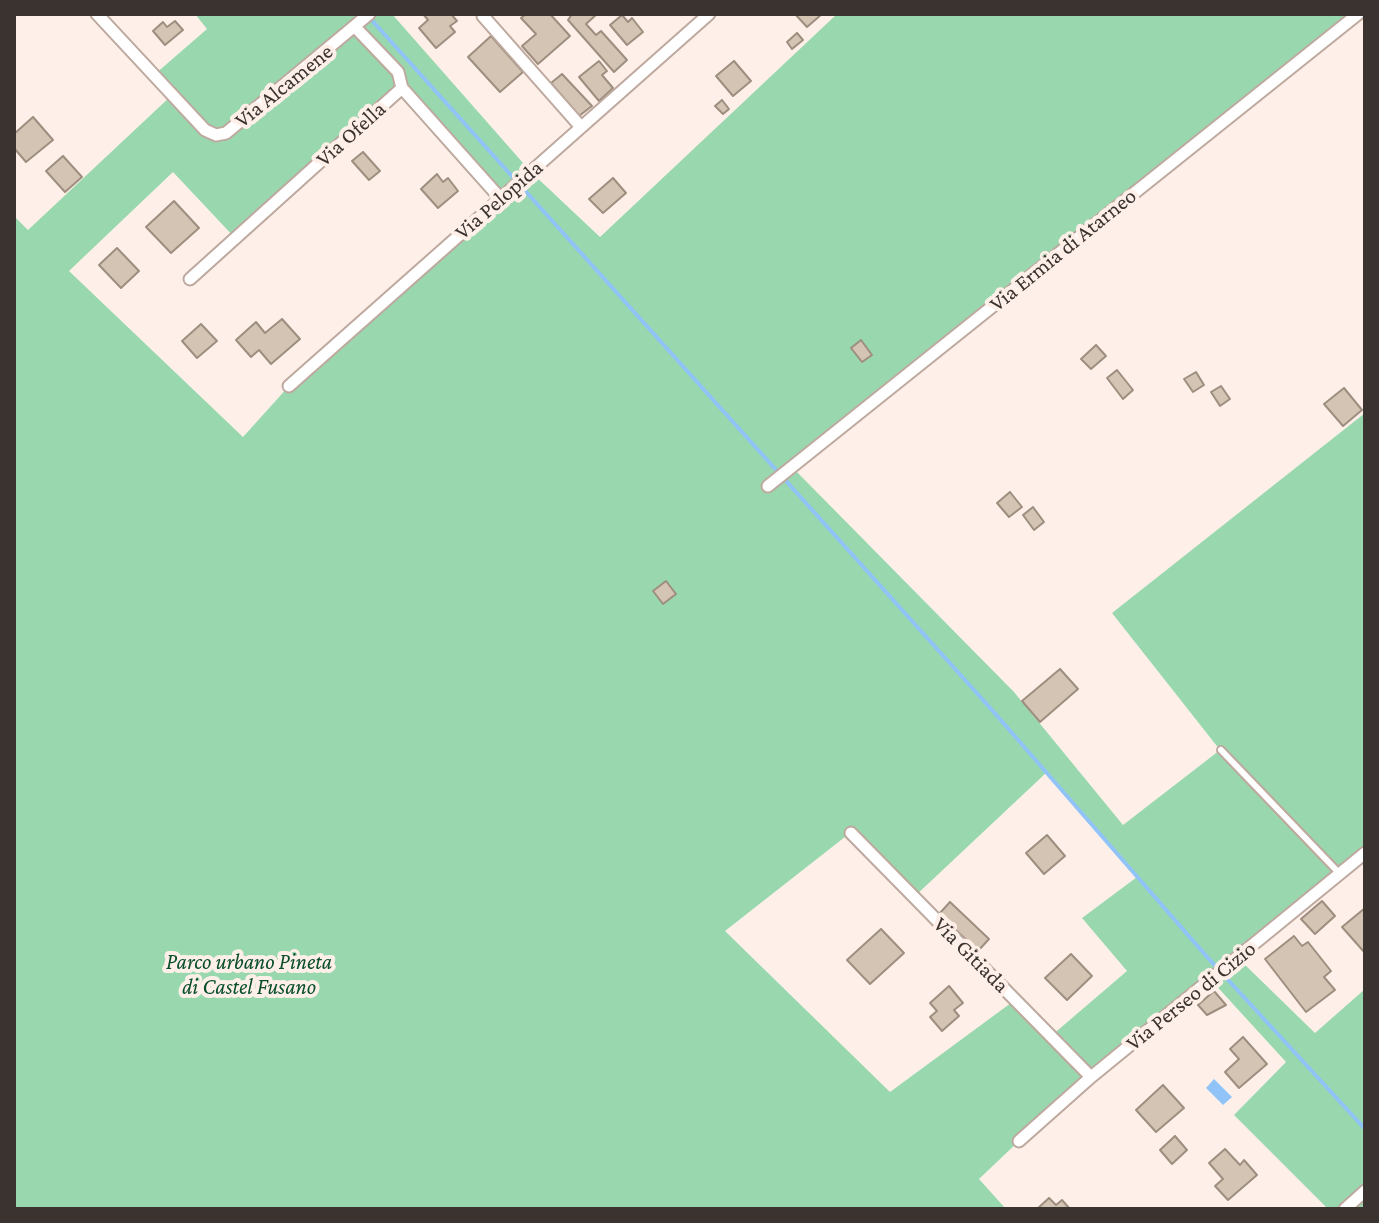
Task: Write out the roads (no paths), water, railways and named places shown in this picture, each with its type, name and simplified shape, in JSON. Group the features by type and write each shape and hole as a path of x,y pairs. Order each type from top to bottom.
{"street":[{"name":"Via Alcamene","path":"97,14 205,130 216,135 226,133 369,14"},
{"path":"485,14 483,16 581,127"},
{"name":"Via Pelopida","path":"289,386 709,14"},
{"name":"Via Ermia di Atarneo","path":"768,486 1358,14"},
{"path":"355,27 398,72 402,88"},
{"name":"Via Ofella","path":"190,279 402,88 500,198"},
{"name":"Via Gitiada","path":"851,833 1091,1077"},
{"name":"Via Perseo di Cizio","path":"1019,1141 1091,1077 1365,853"},
{"path":"1345,1209 1365,1191"}],"lane":[{"path":"1221,750 1340,874"}],"water":[{"path":"1214,1079 1232,1097 1223,1105 1206,1088"}],"waterway":[{"path":"368,16 992,710 1208,958 1365,1129"}],"park label":[{"name":"Parco urbano Pineta di Castel Fusano","path":"249,974"}]}
